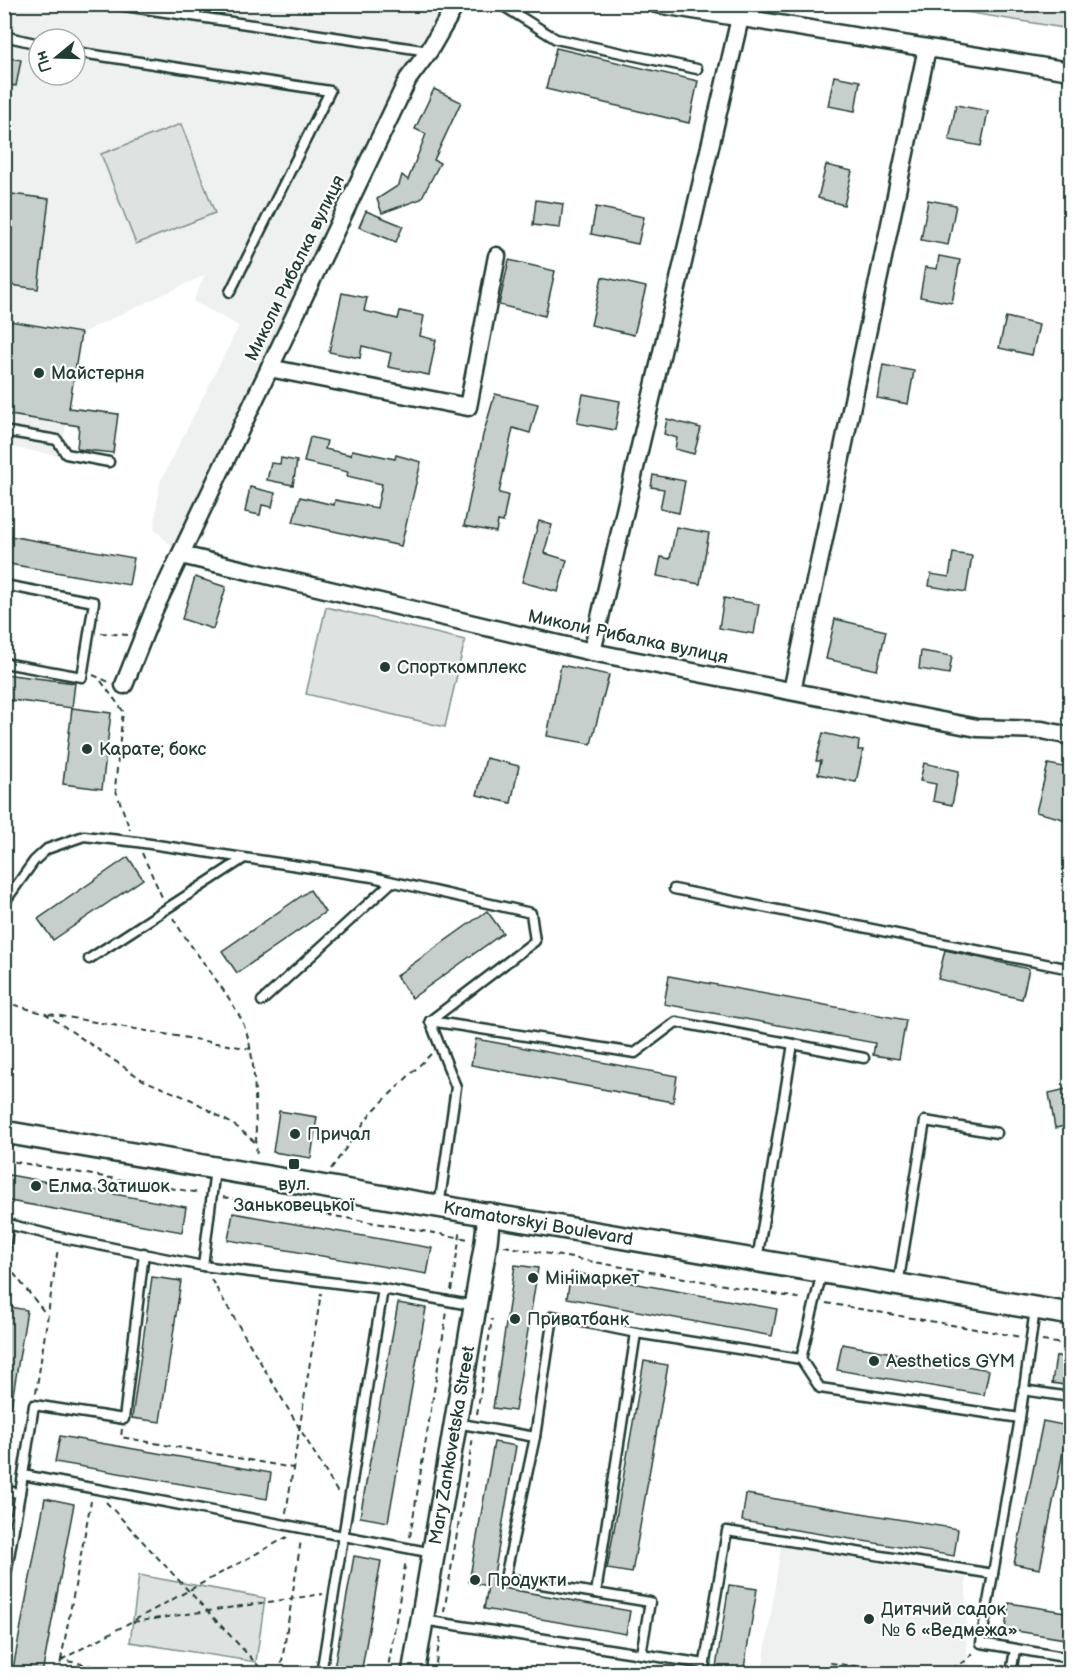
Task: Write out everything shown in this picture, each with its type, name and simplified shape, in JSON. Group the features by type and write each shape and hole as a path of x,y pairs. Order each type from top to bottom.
{"street":[{"path":"656,4 1071,70"},
{"name":"Миколи Рибалка вулиця","path":"124,685 153,612 269,368 408,79 429,51 451,5"},
{"path":"592,652 740,18"},
{"path":"792,691 927,48"},
{"path":"269,368 468,407 497,256"},
{"name":"Миколи Рибалка вулиця","path":"181,555 592,652 977,728 1042,730 1071,736"},
{"name":"Kramatorskyi Boulevard","path":"4,1132 1071,1314"},
{"name":"Mary Zankovetska Street","path":"413,1674 432,1621 434,1553 465,1424 499,1216"}],"lane":[{"path":"111,4 429,51"},
{"path":"500,4 556,39 697,69"},
{"path":"4,36 27,41"},
{"path":"87,54 330,90 230,292"},
{"path":"4,431 57,440 66,454 109,462"},
{"path":"4,585 94,602 82,676 4,663"},
{"path":"4,903 34,861 55,844 84,836 137,842 392,882 531,913 536,941 430,1021"},
{"path":"89,959 243,859"},
{"path":"262,1001 392,882"},
{"path":"674,889 1071,969"},
{"path":"430,1021 635,1053 676,1022 864,1058"},
{"path":"430,1021 456,1087 438,1207"},
{"path":"757,1261 794,1044"},
{"path":"898,1285 925,1121 997,1132"},
{"path":"203,1266 215,1169"},
{"path":"4,1253 7,1223 60,1237 203,1266 384,1289 484,1309"},
{"path":"4,1587 34,1405 124,1419 144,1253"},
{"path":"822,1272 801,1359 820,1388 1020,1419"},
{"path":"321,1674 384,1289"},
{"path":"1035,1308 1020,1419 981,1643 1071,1658"},
{"path":"640,1654 650,1602 505,1578 535,1437 553,1316 636,1333 801,1359"},
{"path":"596,1593 636,1333"},
{"path":"1023,1390 1071,1397"},
{"path":"465,1424 535,1437"},
{"path":"23,1475 434,1553"},
{"path":"4,1491 20,1493"},
{"path":"703,1674 727,1531 993,1574"},
{"path":"432,1621 705,1664"},
{"path":"1011,1674 1015,1649"}],"path":[{"path":"89,632 132,635"},
{"path":"83,669 101,681 123,711 115,788 126,824 137,842 167,909 190,947 240,1018 251,1049 258,1176"},
{"path":"101,681 124,685"},
{"path":"4,1002 46,1014 251,1049"},
{"path":"46,1014 143,1080 192,1100 237,1127 256,1143"},
{"path":"318,1187 371,1113 440,1045"},
{"path":"4,1160 1071,1345"},
{"path":"387,1674 464,1211"},
{"path":"499,1216 495,1244 503,1257"},
{"path":"34,1405 46,1314 60,1237"},
{"path":"4,1263 46,1314"},
{"path":"203,1266 349,1510"},
{"path":"284,1525 322,1282"},
{"path":"434,1674 432,1621 484,1309"},
{"path":"124,1419 121,1437 293,1468"},
{"path":"94,1489 266,1674"},
{"path":"59,1674 94,1489"},
{"path":"61,1660 303,1528"},
{"path":"280,1674 303,1528"},
{"path":"130,1622 335,1593"},
{"path":"942,1674 968,1660 981,1643"},
{"path":"61,1660 136,1674"},
{"path":"830,1674 831,1663 913,1674"}],"shaded area":[{"path":"936,4 1070,5 1070,29 935,7"},
{"path":"5,5 456,5 429,51 181,555 154,529 160,482 239,326 193,301 205,275 81,333 61,456 5,446"},
{"path":"181,124 215,213 136,244 101,154"},
{"name":"Спорткомплекс","path":"326,607 465,640 445,727 306,694"},
{"name":"Дитячий садок № 6 «Ведмежа»","path":"781,1546 966,1578 967,1660 972,1673 762,1673"},
{"path":"139,1575 265,1598 256,1662 130,1642"}],"building":[{"path":"556,48 698,81 689,123 546,89"},
{"path":"4,57 21,60 16,86 4,84"},
{"path":"834,76 860,81 855,111 828,106"},
{"path":"434,89 461,102 434,160 440,163 421,199 382,213 377,199 399,185 402,175 408,180 426,134 415,129"},
{"path":"956,105 988,111 981,146 949,140"},
{"path":"826,165 852,171 844,205 818,198"},
{"path":"4,193 49,199 38,289 4,284"},
{"path":"536,200 563,204 560,228 533,225"},
{"path":"928,200 956,205 948,245 921,240"},
{"path":"596,207 644,217 638,244 591,234"},
{"path":"366,211 403,226 396,242 359,227"},
{"path":"939,256 960,260 952,303 920,297 925,267 937,269"},
{"path":"509,260 555,271 545,316 499,305"},
{"path":"602,277 646,287 634,335 591,325"},
{"path":"342,293 367,298 364,311 398,319 400,311 424,316 420,336 436,340 429,375 388,367 391,353 362,346 360,358 329,352"},
{"path":"1006,317 1039,325 1032,355 999,348"},
{"name":"Майстерня","path":"4,320 81,333 69,408 118,414 113,453 77,449 79,426 4,414"},
{"path":"883,365 914,371 908,404 877,398"},
{"path":"495,394 538,404 530,433 513,428 499,493 508,495 503,522 498,521 496,532 464,526 483,435"},
{"path":"583,394 620,401 615,430 577,423"},
{"path":"667,419 701,428 694,454 675,449 677,438 664,434"},
{"path":"310,437 327,441 325,449 351,455 352,450 395,459 396,455 421,462 401,546 293,522 300,497 334,505 335,500 377,508 382,484 347,476 348,472 304,462"},
{"path":"281,458 297,461 293,485 267,480 271,463 280,464"},
{"path":"653,475 685,481 679,513 660,509 664,489 651,487"},
{"path":"250,487 275,493 272,507 262,505 260,515 245,512"},
{"path":"539,521 552,525 544,553 567,560 558,592 522,582"},
{"path":"676,527 709,533 700,584 657,576 661,557 670,559"},
{"path":"4,535 134,558 129,585 4,563"},
{"path":"953,553 972,556 966,592 929,586 931,574 949,577"},
{"path":"195,577 226,587 213,629 182,619"},
{"path":"724,598 759,604 754,634 719,628"},
{"path":"835,619 886,631 877,670 826,659"},
{"path":"921,651 952,656 949,674 919,669"},
{"path":"561,665 609,675 591,744 547,736"},
{"path":"4,674 75,683 72,708 4,699"},
{"name":"Карате; бокс","path":"72,708 111,713 102,789 63,784"},
{"path":"823,733 859,741 858,750 863,750 856,782 818,774 821,761 816,761"},
{"path":"486,758 519,766 511,803 477,795"},
{"path":"924,763 959,771 952,805 933,801 936,784 920,781"},
{"path":"1048,764 1064,767 1064,774 1071,776 1071,821 1036,812"},
{"path":"128,857 143,879 53,940 38,919"},
{"path":"310,890 325,912 237,973 222,951"},
{"path":"487,911 503,933 412,998 396,976"},
{"path":"945,950 1029,969 1022,999 938,979"},
{"path":"669,976 906,1020 899,1059 873,1055 875,1043 664,1004"},
{"path":"476,1039 677,1076 673,1102 471,1065"},
{"path":"1071,1088 1071,1125 1055,1128 1049,1093"},
{"name":"Причал","path":"279,1111 317,1117 311,1158 273,1152"},
{"path":"4,1174 186,1207 182,1232 4,1200"},
{"path":"233,1213 432,1248 427,1274 228,1240"},
{"path":"515,1265 538,1268 515,1411 493,1408"},
{"path":"571,1272 777,1309 772,1336 567,1298"},
{"path":"152,1277 181,1281 160,1422 132,1418"},
{"path":"398,1303 426,1308 388,1522 360,1517"},
{"path":"4,1306 27,1310 11,1407 4,1407"},
{"path":"842,1344 989,1370 984,1395 837,1370"},
{"path":"1056,1356 1071,1358 1071,1386 1052,1383"},
{"path":"644,1361 668,1365 632,1573 607,1569"},
{"path":"1043,1421 1068,1426 1040,1569 1014,1564"},
{"path":"60,1436 271,1473 267,1499 55,1462"},
{"path":"494,1442 516,1446 492,1586 630,1611 626,1634 484,1609 488,1586 469,1582"},
{"path":"746,1494 958,1529 954,1556 742,1521"},
{"path":"45,1498 74,1504 42,1674 12,1674"},
{"path":"354,1556 381,1561 361,1674 333,1674"},
{"path":"729,1585 757,1589 743,1674 715,1674"},
{"path":"1009,1603 1071,1613 1071,1640 1005,1629"}],"place":[{"name":"Майстерня","path":"39,373"},
{"name":"Спорткомплекс","path":"385,667"},
{"name":"Карате; бокс","path":"87,749"},
{"name":"Причал","path":"295,1134"},
{"name":"вул. Заньковецької","path":"294,1164"},
{"name":"Елма Затишок","path":"36,1186"},
{"name":"Мінімаркет","path":"533,1278"},
{"name":"Приватбанк","path":"515,1319"},
{"name":"Aesthetics GYM","path":"874,1361"},
{"name":"Продукти","path":"475,1580"},
{"name":"Дитячий садок № 6 «Ведмежа»","path":"869,1619"}]}
